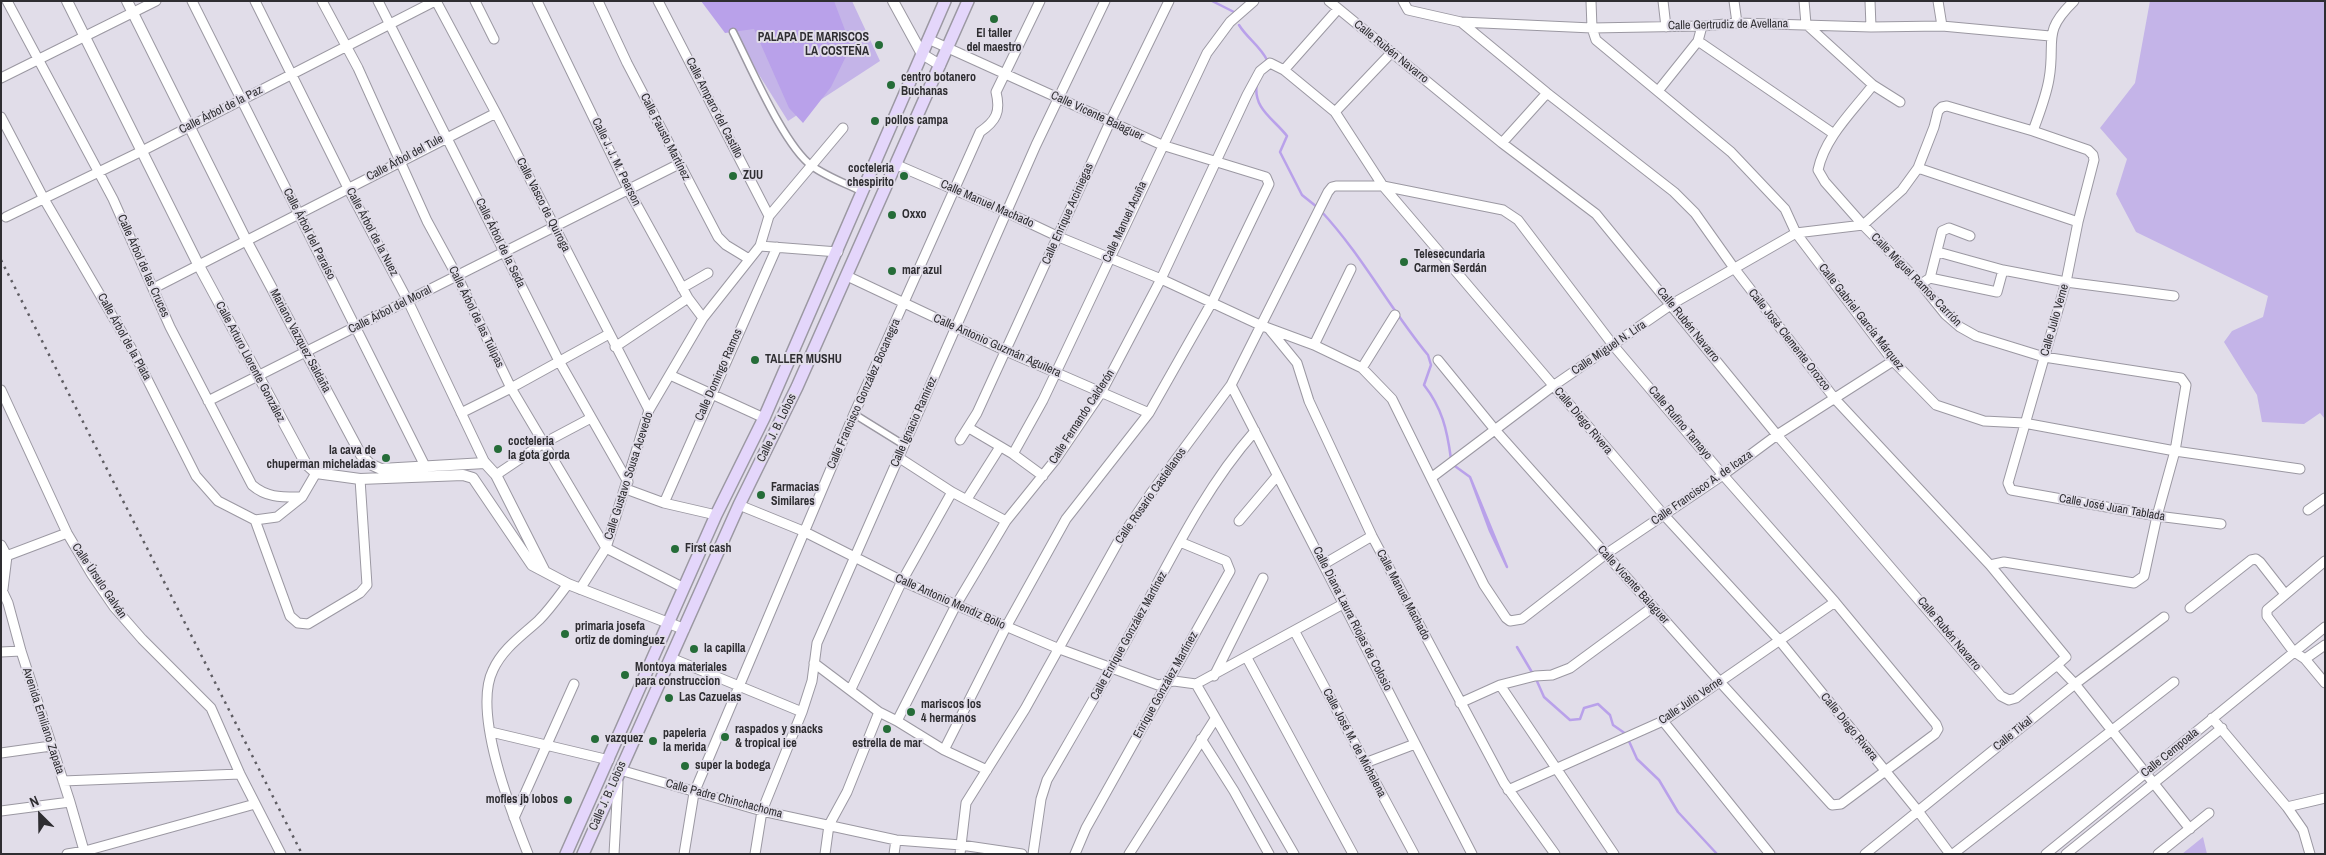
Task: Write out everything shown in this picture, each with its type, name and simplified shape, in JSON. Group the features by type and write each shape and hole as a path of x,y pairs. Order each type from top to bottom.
{"main road":[{"name":"Calle J. B. Lobos","path":"566,854 716,515 764,418 838,252 945,1"},
{"name":"Calle J. B. Lobos","path":"583,854 740,504 847,276 968,1"}],"street":[{"name":"Calle Árbol de las Cruces","path":"7,1 98,171 154,288 170,327 252,485 261,493 270,496 302,497"},
{"name":"Calle Arturo Llorente González","path":"67,1 198,264 306,464 316,473"},
{"name":"Mariano Vazquez Saldaña","path":"127,1 191,126 246,240 361,455 370,464 381,468 485,463"},
{"path":"1,78 156,1"},
{"name":"Calle Árbol del Paraíso","path":"192,1 425,466"},
{"name":"Calle Árbol de la Nuez","path":"256,1 348,188 408,301 485,463"},
{"name":"Calle Árbol de las Tulipas","path":"322,1 346,46 427,221 457,276 511,388 542,444 606,548"},
{"name":"Calle Árbol de la Seda","path":"378,1 559,361 627,485"},
{"name":"Calle Árbol de la Paz","path":"6,217 142,151 435,1"},
{"name":"Calle Vasco de Quiroga","path":"435,1 496,113 608,334 649,410"},
{"path":"475,1 494,39"},
{"name":"Calle J. J. M. Pearson","path":"537,1 629,190 682,288 703,318"},
{"name":"Calle Fausto Martínez","path":"598,1 627,63 718,237 726,245 749,259"},
{"name":"Calle Amparo del Castillo","path":"658,1 769,216"},
{"path":"893,1 922,54 940,65"},
{"name":"Calle Francisco González Bocanegra","path":"684,854 694,792 738,685 854,414 980,132 991,124 998,115 999,103 996,92 1040,1"},
{"name":"Calle Ignacio Ramírez","path":"755,854 762,811 802,712 812,681 817,643 898,457 957,328 1006,212 1105,1"},
{"name":"Calle Enrique Arciniegas","path":"960,440 969,428 1006,351 1110,122 1169,1"},
{"name":"Calle Manuel Acuña","path":"1013,454 1027,431 1055,373 1206,53 1230,22 1254,1"},
{"name":"Calle Rubén Navarro","path":"1329,1 1502,143 1596,214 1672,304 1777,435 1889,562 2002,696 2009,700 2016,698 2057,665"},
{"path":"1591,1 1592,28"},
{"path":"1663,1 1666,26"},
{"path":"1734,1 1737,23"},
{"path":"1804,1 1806,24 1873,85 1900,102"},
{"path":"1870,1 1871,27"},
{"path":"1938,1 1942,26"},
{"path":"1796,232 1863,225 1902,190 1918,168 1938,112 1942,107 1948,106 2033,131 2049,80 2052,50 2050,36 2056,19 2074,1"},
{"name":"Calle Gertrudiz de Avellana","path":"1405,5 1461,22 1592,28 1702,26 1737,23 1871,27 1942,26 2050,36"},
{"path":"1284,70 1338,9"},
{"name":"Calle José Clemente Orozco","path":"1461,22 1674,192 1695,213 1734,268 1835,399 1990,565 2066,657 2057,665"},
{"path":"1658,91 1698,41 1702,26"},
{"name":"Calle Gabriel García Márquez","path":"1592,28 1596,40 1732,152 1785,209 1796,232 1893,361 1936,405 1984,421 2024,423 2174,451 2300,470"},
{"path":"733,32 780,124 800,155 812,166 863,192"},
{"name":"Calle Vicente Balaguer","path":"928,40 1162,145 1215,163 1266,177 1269,185 1212,302"},
{"path":"1698,41 1834,134 1873,85"},
{"path":"1335,112 1392,52"},
{"name":"Calle Fernando Calderón","path":"897,721 956,606 1006,521 1043,476 1101,393 1161,279 1260,71 1270,63 1284,70"},
{"name":"Calle Diego Rivera","path":"1284,70 1335,112 1382,186 1663,514 1779,640 1951,854"},
{"path":"1502,143 1548,93"},
{"name":"Calle Árbol del Tule","path":"154,288 398,161 496,113"},
{"name":"Calle Árbol de la Plata","path":"1,117 44,199 112,314 196,476 218,501 255,520"},
{"name":"Calle Gustavo Sousa Acevedo","path":"580,589 606,548 649,410 703,318 760,246 769,216 843,128"},
{"name":"Calle Julio Verne","path":"2008,483 2066,282 2078,222 2094,160 2093,154 2088,150 2033,131"},
{"name":"Calle Miguel Ramos Carrión","path":"1834,134 1818,170 1825,182 1863,225 1922,284 1945,314 1960,327 1976,336 2044,357 2181,378 2185,381 2186,385 2174,451"},
{"name":"Calle Árbol del Moral","path":"208,400 555,228 679,164"},
{"name":"Calle Manuel Machado","path":"897,165 1006,212 1058,237 1161,279 1264,326 1314,345 1362,368 1392,399 1484,585 1506,618 1515,621"},
{"path":"1918,168 2078,222"},
{"name":"Calle Rosario Castellanos","path":"961,849 966,803 1025,710 1057,648 1118,542 1151,492 1231,385 1264,326 1332,187 1382,186"},
{"name":"Calle Rufino Tamayo","path":"1382,186 1503,210 1518,220 1613,345 1723,475 1835,602 1936,724 1938,729 1935,734 1886,772"},
{"path":"1922,284 1930,278 1942,231 1945,229 1970,236"},
{"name":"Calle Miguel N. Lira","path":"1431,478 1496,431 1553,386 1672,304 1796,232"},
{"path":"760,246 838,252"},
{"name":"Calle Domingo Ramos","path":"664,504 711,393 777,247"},
{"path":"1938,252 2003,270 2066,282 2174,296"},
{"path":"1314,345 1351,269"},
{"path":"1930,278 1997,292 2003,270"},
{"path":"682,288 708,273"},
{"name":"Calle Antonio Guzmán Aguilera","path":"847,276 1006,351 1149,413"},
{"path":"615,347 688,298"},
{"path":"944,750 1006,627 1066,519 1149,413 1212,302"},
{"path":"1362,368 1395,315"},
{"name":"Calle Manuel Machado","path":"1264,326 1297,363 1309,401 1372,536 1508,790 1555,854"},
{"path":"461,413 511,388 608,334"},
{"name":"Calle Vicente Balaguer","path":"1438,360 1496,431 1720,682 1834,806 1841,804 1886,772"},
{"name":"Calle Francisco A. de Icaza","path":"1515,621 1522,619 1606,554 1723,475 1777,435 1893,361"},
{"path":"670,375 764,418"},
{"name":"Calle Diana Laura Riojas de Colosio","path":"1231,385 1472,854"},
{"name":"Calle Úrsulo Galván","path":"1,390 67,533 114,607 211,708 240,774 281,854"},
{"path":"854,414 904,445"},
{"path":"496,476 542,444 591,418"},
{"path":"969,428 1013,454 1043,476"},
{"name":"Calle Enrique González Martínez","path":"1033,854 1041,799 1047,780 1112,668 1180,542 1228,461 1254,431"},
{"path":"967,500 1000,447"},
{"path":"1990,565 2004,562 2134,583 2139,581 2144,576 2156,516 2174,451"},
{"path":"898,457 952,492 1006,521"},
{"path":"485,463 496,476 544,570"},
{"path":"360,479 367,585 360,593 308,624 298,623 290,616 255,520 277,517 302,497 316,473 360,479 463,475 473,478 532,565 568,584 684,629"},
{"path":"1239,521 1277,476"},
{"name":"Calle José Juan Tablada","path":"2008,483 2011,490 2156,516 2221,524"},
{"path":"627,485 664,504 716,515"},
{"path":"851,689 902,581 952,492"},
{"path":"2308,510 2325,498"},
{"name":"Calle Antonio Mendiz Bolio","path":"740,504 803,531 956,606 1057,648 1158,685 1179,681 1196,684"},
{"path":"4,557 67,533"},
{"path":"1324,564 1372,536"},
{"name":"Enrique González Martínez","path":"1075,854 1086,828 1230,571 1226,561 1180,542"},
{"path":"1,545 4,557 2,588"},
{"path":"606,548 684,588"},
{"path":"2190,608 2251,560 2256,559 2284,594"},
{"path":"2325,561 2267,610 2267,616 2293,651 2305,659 2325,683"},
{"path":"1214,676 1263,578"},
{"path":"528,854 501,780 491,732 486,693 493,670 512,642 540,619 568,584"},
{"name":"Avenida Emiliano Zapata","path":"2,588 5,603 85,852"},
{"name":"Calle Julio Verne","path":"1508,790 1556,767 1663,722 1835,602"},
{"path":"1294,854 1196,684 1248,658 1342,604"},
{"path":"1460,703 1500,686 1535,676 1552,675 1570,668 1653,607"},
{"name":"Calle Tikal","path":"1865,854 2075,684 2164,617"},
{"name":"Calle Cempoala","path":"2046,854 2293,651 2325,627"},
{"name":"Calle José M. de Michelena","path":"1295,632 1414,854"},
{"path":"2305,659 2325,645"},
{"path":"1,652 21,651"},
{"path":"671,658 802,712"},
{"path":"1248,658 1353,854"},
{"path":"814,662 879,712 944,750 987,770"},
{"path":"2057,665 2075,684 2190,829"},
{"path":"1951,854 2113,731 2174,682"},
{"path":"514,818 548,746 574,684"},
{"path":"1500,686 1614,854"},
{"path":"826,854 829,825 848,792 879,712"},
{"path":"2212,718 2287,806 2303,830 2310,854"},
{"path":"1129,854 1215,719"},
{"path":"1663,722 1770,854"},
{"name":"Calle Cempoala","path":"2066,854 2222,728"},
{"path":"491,732 609,760"},
{"path":"1201,739 1234,790 1269,854"},
{"path":"1365,763 1415,744"},
{"path":"1,754 51,746"},
{"path":"614,854 619,773"},
{"name":"Calle Padre Chinchachoma","path":"619,773 762,811 896,840 961,849 1022,854"},
{"path":"63,781 240,774"},
{"path":"2287,806 2325,798"},
{"path":"1,811 70,802"},
{"path":"67,854 85,852 255,804"},
{"path":"2158,854 2209,813"},
{"path":"894,854 896,840"}],"shaded area":[{"path":"701,1 834,1 851,46 831,87 803,123 789,108 754,29 725,33"},
{"path":"706,1 852,1 880,61 788,121 741,46"},
{"path":"2150,1 2325,1 2325,419 2320,413 2304,424 2262,422 2257,395 2224,342 2232,331 2263,317 2268,296 2136,232 2116,194 2127,159 2100,128 2135,83"},
{"path":"2203,837 2207,854 2182,854"}],"waterway":[{"path":"1212,1 1234,12"},
{"path":"1239,25 1264,55 1267,60 1265,62"},
{"path":"1257,83 1256,92 1261,106 1287,136 1280,152 1302,195 1317,207"},
{"path":"1321,211 1350,246 1428,355 1431,365 1424,385 1443,419 1451,459"},
{"path":"1452,464 1470,477 1490,531 1507,567 1470,477"},
{"path":"1517,647 1533,674"},
{"path":"1536,679 1544,697 1570,720 1580,719 1584,708 1598,704 1610,715 1613,725 1626,734"},
{"path":"1628,739 1637,759 1659,780 1678,812 1717,854"}],"railway":[{"path":"1,260 302,854"}],"place":[{"name":"El taller del maestro","path":"994,19"},
{"name":"PALAPA DE MARISCOS LA COSTEÑA","path":"879,45"},
{"name":"centro botanero Buchanas","path":"891,85"},
{"name":"pollos campa","path":"875,121"},
{"name":"ZUU","path":"733,176"},
{"name":"cocteleria chespirito","path":"904,176"},
{"name":"Oxxo","path":"892,215"},
{"name":"Telesecundaria Carmen Serdán","path":"1404,262"},
{"name":"mar azul","path":"892,271"},
{"name":"TALLER MUSHU","path":"755,360"},
{"name":"cocteleria la gota gorda","path":"498,449"},
{"name":"la cava de chuperman micheladas","path":"386,458"},
{"name":"Farmacias Similares","path":"761,495"},
{"name":"First cash","path":"675,549"},
{"name":"primaria josefa ortiz de dominguez","path":"565,634"},
{"name":"la capilla","path":"694,649"},
{"name":"Montoya materiales para construccion","path":"625,675"},
{"name":"Las Cazuelas","path":"669,698"},
{"name":"mariscos los 4 hermanos","path":"911,712"},
{"name":"estrella de mar","path":"887,729"},
{"name":"raspados y snacks & tropical ice","path":"725,737"},
{"name":"vazquez","path":"595,739"},
{"name":"papeleria la merida","path":"653,741"},
{"name":"super la bodega","path":"685,766"},
{"name":"mofles jb lobos","path":"568,800"}]}
